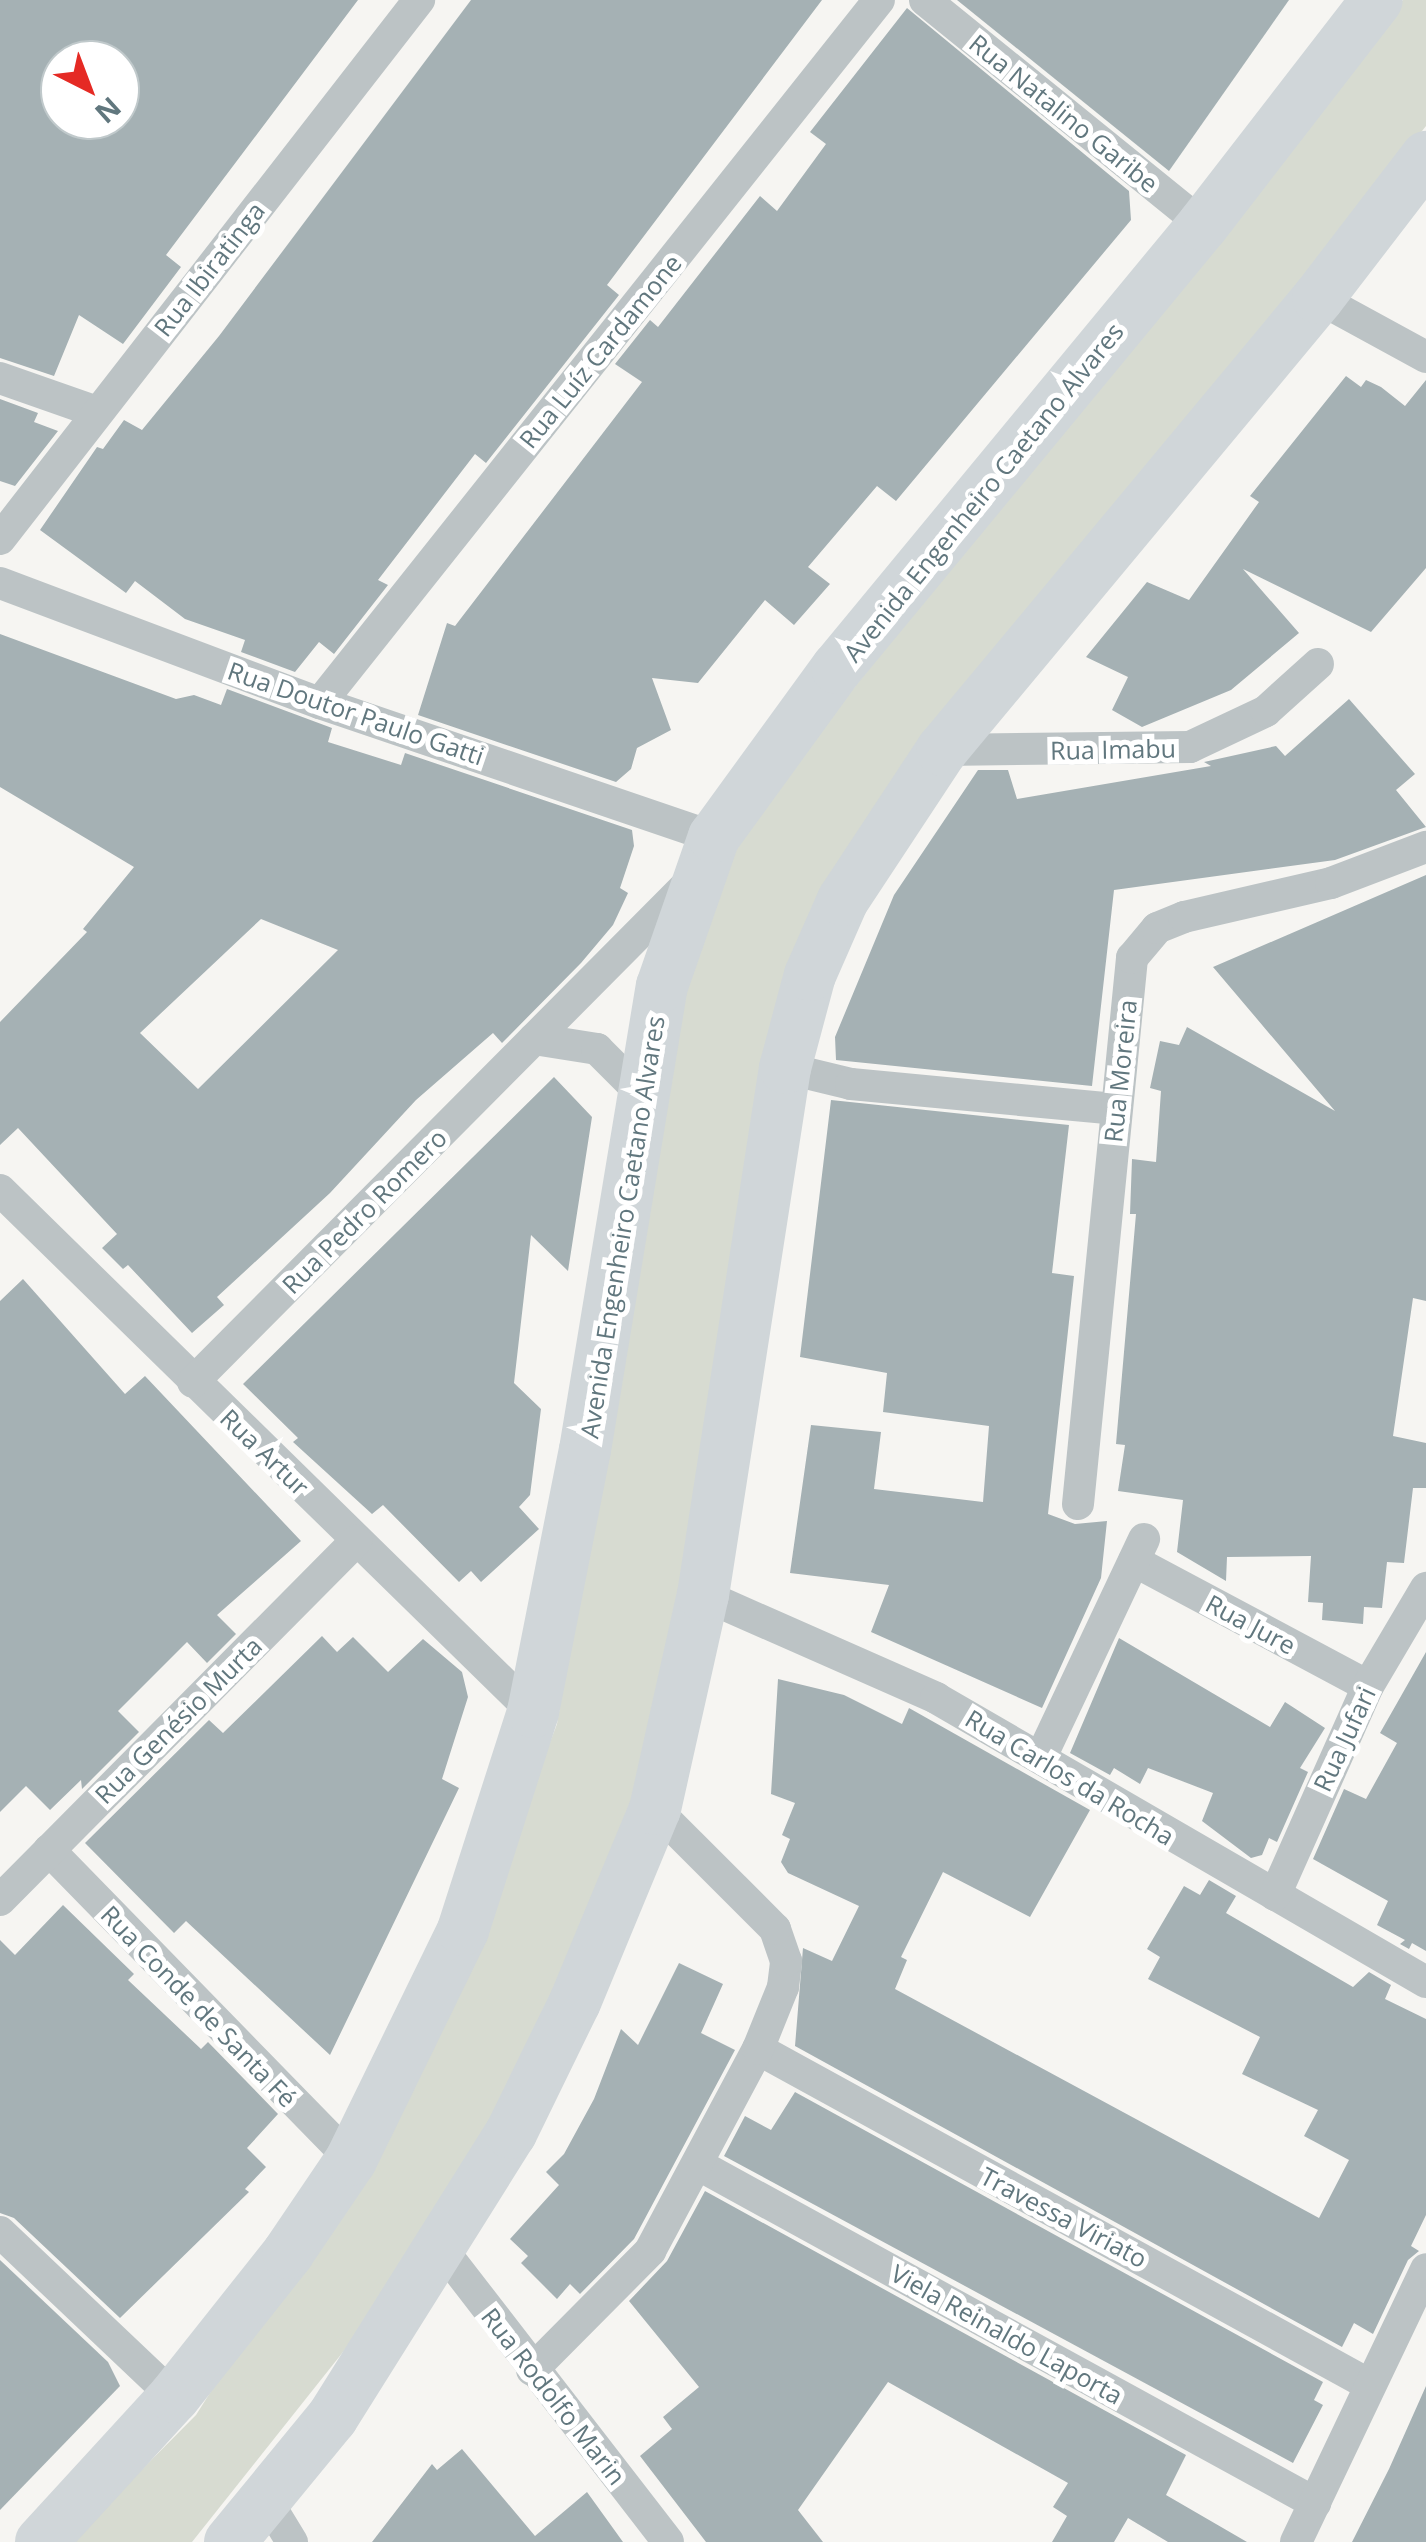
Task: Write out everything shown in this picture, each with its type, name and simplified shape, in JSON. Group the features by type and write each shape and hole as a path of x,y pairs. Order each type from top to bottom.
{"main road":[{"name":"Avenida Engenheiro Caetano Alvares","path":"41,2542 174,2398 288,2253 351,2160 463,1930 532,1712 585,1450 662,986 708,854 838,668 1203,225 1378,0"},
{"path":"230,2542 279,2521 332,2418 511,2134 568,2018 655,1809 703,1595 785,1068 810,974 843,900 887,824 942,750 1318,298 1426,156"}],"street":[{"name":"Rua Ibiratinga","path":"0,538 419,0"},
{"name":"Rua Luíz Cardamone","path":"320,702 879,0"},
{"name":"Rua Natalino Garibe","path":"924,0 1203,225"},
{"path":"1318,298 1426,356"},
{"path":"0,378 97,412"},
{"name":"Rua Doutor Paulo Gatti","path":"0,582 708,854"},
{"name":"Rua Imabu","path":"942,750 1190,747 1266,711 1318,664"},
{"name":"Rua Moreira","path":"1078,1504 1132,958 1157,928 1217,906 1332,884 1426,847"},
{"name":"Rua Pedro Romero","path":"193,1382 534,1039 708,854"},
{"path":"534,1039 597,1049 642,1094"},
{"path":"785,1068 851,1084 1115,1108"},
{"name":"Rua Artur","path":"0,1190 532,1712"},
{"name":"Rua Genésio Murta","path":"0,1900 356,1541"},
{"name":"Rua Jure","path":"1042,1755 1139,1550 1368,1686"},
{"name":"Rua Jufari","path":"1275,1895 1368,1686 1426,1588"},
{"name":"Rua Carlos da Rocha","path":"703,1595 844,1652 1042,1755 1426,1982"},
{"path":"532,2370 640,2264 699,2165 758,2049 783,1987 782,1941 747,1896 655,1809"},
{"name":"Rua Conde de Santa Fé","path":"49,1850 351,2160"},
{"name":"Travessa Viriato","path":"758,2049 1370,2385"},
{"name":"Viela Reinaldo Laporta","path":"699,2165 1315,2503"},
{"path":"0,2232 174,2398"},
{"name":"Rua Rodolfo Marin","path":"441,2248 668,2542"},
{"path":"1296,2542 1426,2269"}],"shaded area":[{"path":"1403,0 1426,0 1426,126 826,882 630,1822 490,2130 370,2318 192,2542 70,2542 196,2415 439,2032 557,1724 679,992 734,838"}],"building":[{"path":"0,0 358,0 166,255 181,267 123,344 79,315 54,376 0,358"},
{"path":"471,0 822,0 607,285 619,295 486,463 475,454 378,580 388,585 334,654 319,642 295,672 241,652 245,640 185,619 135,581 126,593 40,530 97,447 103,449 124,420 142,430 219,336"},
{"path":"957,0 1289,0 1169,171"},
{"path":"907,8 1129,191 1131,220 896,501 877,486 808,567 830,584 794,625 765,600 698,683 652,678 671,730 637,748 631,769 616,782 418,715 447,623 455,626 642,382 615,364 650,320 658,327 760,196 777,211 826,144 810,132"},
{"path":"1346,376 1361,387 1366,380 1381,387 1405,406 1426,380 1426,568 1371,632 1243,569 1299,633 1231,690 1142,727 1112,710 1128,677 1086,657 1147,582 1189,600 1259,502 1250,496"},
{"path":"0,399 38,413 34,422 58,431 15,486 0,481"},
{"path":"0,634 176,699 194,695 221,705 227,689 332,728 328,742 401,765 405,753 632,830 634,846 620,888 628,893 613,925 502,1043 493,1033 416,1100 330,1193 217,1297 224,1305 192,1333 128,1265 123,1269 102,1248 117,1234 18,1128 0,1145 0,1022 87,932 83,929 134,867 0,787","holes":["261,919 338,950 198,1089 140,1033"]},
{"path":"1349,699 1415,774 1396,790 1426,827 1335,860 1114,890 1092,1086 836,1060 835,1037 894,895 978,770 1008,770 1017,799 1211,766 1204,762 1276,746 1285,756"},
{"path":"1426,875 1426,1301 1413,1298 1393,1436 1426,1443 1426,1488 1413,1488 1404,1563 1387,1562 1382,1608 1364,1607 1363,1624 1322,1620 1323,1603 1308,1602 1311,1556 1227,1557 1226,1581 1177,1552 1183,1500 1118,1491 1125,1445 1116,1444 1136,1214 1130,1214 1132,1159 1156,1162 1161,1091 1150,1088 1160,1041 1179,1045 1187,1027 1335,1111 1213,967"},
{"path":"554,1077 592,1117 568,1271 531,1235 514,1383 541,1409 530,1495 519,1507 539,1529 481,1582 471,1571 459,1582 383,1505 372,1514 293,1442 298,1438 243,1384"},
{"path":"831,1100 1069,1125 1052,1273 1074,1276 1048,1514 1075,1524 1107,1521 1101,1578 1042,1708 871,1632 889,1585 790,1573 811,1425 881,1432 874,1489 983,1502 989,1426 883,1412 887,1373 800,1357"},
{"path":"23,1279 125,1394 145,1376 301,1541 217,1615 236,1634 207,1663 187,1642 118,1711 139,1732 82,1789 81,1780 50,1810 26,1786 0,1812 0,1301"},
{"path":"322,1636 337,1652 353,1637 388,1672 423,1639 462,1672 468,1697 442,1779 459,1788 330,2055 186,1921 174,1933 85,1843 209,1720 223,1733"},
{"path":"1119,1638 1270,1727 1285,1702 1325,1728 1300,1768 1308,1772 1277,1842 1269,1838 1262,1855 1251,1858 1202,1821 1213,1793 1148,1768 1140,1784 1114,1768 1110,1775 1070,1753"},
{"path":"1426,1652 1426,1951 1412,1943 1409,1949 1400,1944 1405,1940 1377,1925 1388,1901 1313,1859 1344,1789 1366,1799 1397,1743 1380,1733"},
{"path":"778,1679 844,1695 902,1724 909,1708 1090,1810 1030,1917 943,1872 901,1957 907,1960 895,1989 1319,2218 1349,2160 1304,2136 1318,2110 1242,2074 1260,2037 1148,1979 1160,1957 1147,1949 1184,1886 1200,1895 1209,1880 1236,1896 1226,1913 1353,1987 1369,1972 1391,1985 1385,1999 1426,2019 1426,2215 1411,2246 1419,2251 1408,2260 1373,2334 1354,2323 1342,2347 795,2046 803,1948 832,1961 859,1906 788,1873 781,1862 790,1839 782,1835 795,1803 771,1794"},
{"path":"63,1905 134,1974 128,1980 201,2049 208,2042 278,2114 247,2148 266,2167 245,2189 249,2192 120,2318 14,2218 0,2213 0,1940 15,1955"},
{"path":"679,1963 723,1984 701,2033 735,2050 634,2239 580,2294 570,2284 557,2299 521,2263 528,2256 510,2239 559,2185 546,2172 564,2154 594,2099 621,2029 638,2045"},
{"path":"795,2092 1323,2382 1314,2400 1323,2405 1293,2463 724,2156 745,2116 771,2130"},
{"path":"705,2191 1186,2455 1166,2495 1247,2542 1168,2542 1128,2518 1114,2542 1052,2542 1067,2516 1053,2507 1068,2483 888,2382 798,2510 823,2542 706,2542 640,2456 672,2429 663,2417 699,2387 629,2301 667,2261"},
{"path":"0,2260 108,2362 120,2386 0,2510"},
{"path":"1426,2386 1426,2542 1352,2542 1389,2469"},
{"path":"462,2449 535,2536 587,2492 623,2542 372,2542 432,2464 437,2470"}]}
